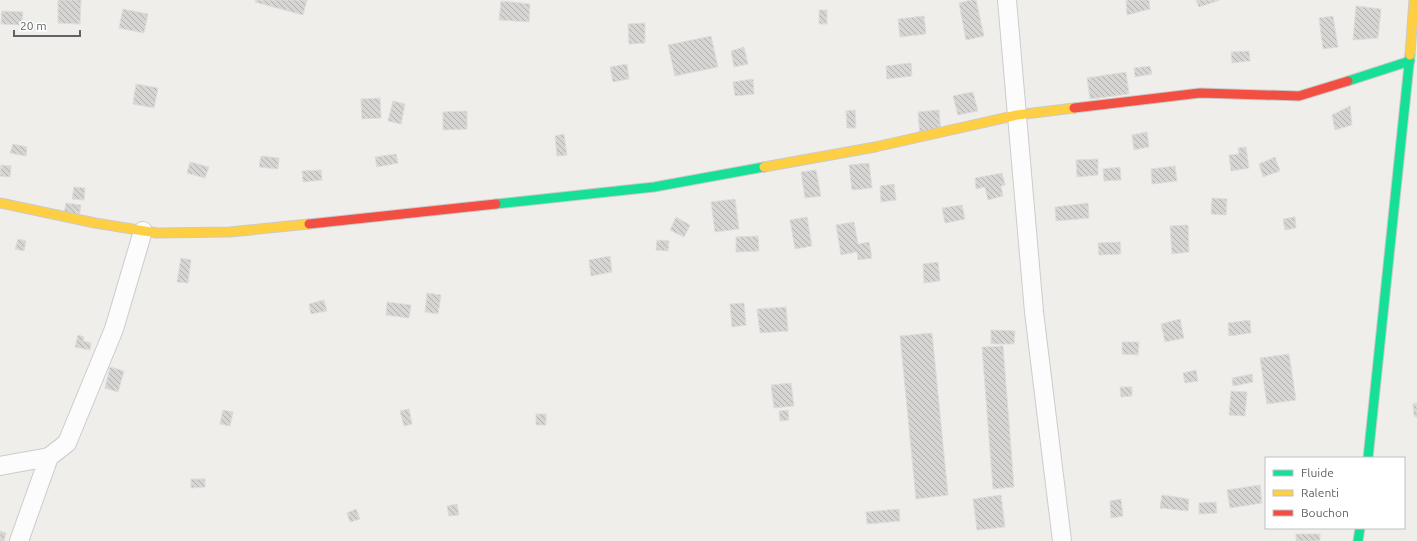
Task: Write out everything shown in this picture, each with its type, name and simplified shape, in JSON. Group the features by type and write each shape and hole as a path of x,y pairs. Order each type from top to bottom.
{"street":[{"path":"1007,0 1034,312 1062,541"},
{"path":"1368,457 1410,61 1414,0"},
{"path":"0,203 95,223 157,233 230,232 654,187 875,147 1017,115 1200,93 1299,96 1410,61"},
{"path":"0,466 50,457 67,443 114,329 143,230"},
{"path":"19,541 50,457"},
{"path":"1358,541 1360,529"}],"building":[{"path":"58,0 81,0 80,24 58,23"},
{"path":"256,0 307,0 303,15 255,2"},
{"path":"976,0 984,36 966,40 959,3"},
{"path":"1126,0 1149,0 1150,9 1127,15"},
{"path":"1196,0 1220,0 1199,7"},
{"path":"501,1 530,4 529,22 499,20"},
{"path":"1356,6 1381,9 1378,38 1353,40"},
{"path":"123,9 148,14 144,33 119,28"},
{"path":"819,10 827,10 827,24 819,24"},
{"path":"2,11 23,12 22,25 1,24"},
{"path":"924,16 926,34 900,37 898,19"},
{"path":"1333,16 1338,47 1323,49 1319,18"},
{"path":"645,23 645,43 629,44 628,24"},
{"path":"711,36 718,67 675,76 668,45"},
{"path":"744,47 748,64 734,67 731,51"},
{"path":"1249,51 1250,61 1232,63 1231,52"},
{"path":"911,63 912,76 887,79 886,66"},
{"path":"627,64 629,79 613,82 610,67"},
{"path":"1150,66 1152,74 1135,77 1134,68"},
{"path":"1126,72 1129,94 1090,99 1087,78"},
{"path":"753,79 754,94 735,96 733,82"},
{"path":"136,84 158,88 154,108 133,104"},
{"path":"973,92 978,111 958,115 953,96"},
{"path":"380,98 381,118 362,119 361,99"},
{"path":"393,101 405,104 401,124 388,121"},
{"path":"1350,106 1352,125 1335,130 1332,115"},
{"path":"855,110 856,128 847,128 846,111"},
{"path":"939,110 941,134 920,136 918,112"},
{"path":"467,111 467,129 443,130 443,112"},
{"path":"1147,132 1149,147 1134,150 1132,135"},
{"path":"564,134 567,155 557,156 555,136"},
{"path":"13,144 27,147 26,156 10,153"},
{"path":"1246,147 1249,168 1231,171 1229,155 1239,154 1238,148"},
{"path":"396,154 398,163 377,167 375,157"},
{"path":"261,156 279,158 278,169 259,167"},
{"path":"1275,157 1280,171 1263,177 1259,164"},
{"path":"1098,159 1098,175 1077,177 1076,160"},
{"path":"190,162 209,167 205,178 187,173"},
{"path":"869,163 872,188 852,190 849,165"},
{"path":"1,165 11,166 10,177 0,176"},
{"path":"1175,166 1177,181 1152,184 1151,169"},
{"path":"1120,167 1121,180 1104,181 1103,169"},
{"path":"321,170 322,180 303,182 302,171"},
{"path":"816,170 821,196 805,198 801,172"},
{"path":"1002,173 1005,185 1001,186 1003,196 988,200 985,187 976,189 975,178"},
{"path":"894,184 896,200 881,202 880,186"},
{"path":"74,187 85,188 84,200 72,199"},
{"path":"1212,198 1227,199 1226,215 1211,214"},
{"path":"735,199 739,229 715,232 711,202"},
{"path":"66,203 81,205 79,217 64,214"},
{"path":"1088,203 1089,218 1056,221 1055,207"},
{"path":"962,205 965,219 945,223 942,208"},
{"path":"676,217 690,225 684,237 670,230"},
{"path":"807,217 812,246 795,249 790,220"},
{"path":"1295,217 1296,228 1285,230 1283,219"},
{"path":"854,222 858,244 869,242 872,258 858,260 857,252 841,255 836,225"},
{"path":"1188,225 1189,252 1172,254 1170,226"},
{"path":"758,236 759,251 736,252 736,237"},
{"path":"18,239 26,241 24,251 15,249"},
{"path":"657,240 669,241 668,251 656,250"},
{"path":"1120,242 1121,254 1099,255 1098,243"},
{"path":"610,256 612,272 591,276 589,260"},
{"path":"181,258 191,260 188,283 177,282"},
{"path":"938,262 940,281 924,283 923,264"},
{"path":"427,293 441,295 438,314 425,312"},
{"path":"324,300 327,311 311,314 309,304"},
{"path":"387,302 411,305 409,318 386,315"},
{"path":"744,303 746,325 732,327 730,304"},
{"path":"786,307 788,331 760,333 757,309"},
{"path":"1180,319 1184,338 1165,342 1161,324"},
{"path":"1250,320 1251,333 1229,336 1228,323"},
{"path":"991,330 1015,331 1014,344 991,344"},
{"path":"932,333 948,495 916,499 900,336"},
{"path":"78,335 84,337 83,341 91,343 90,350 75,347"},
{"path":"1122,342 1139,342 1138,355 1122,354"},
{"path":"1003,346 1014,487 993,489 982,347"},
{"path":"1289,354 1296,400 1267,404 1260,358"},
{"path":"110,367 124,371 118,392 105,388"},
{"path":"1196,370 1198,381 1185,383 1183,373"},
{"path":"1252,374 1253,382 1233,386 1232,378"},
{"path":"791,383 794,406 774,408 771,385"},
{"path":"1120,387 1132,387 1132,396 1121,397"},
{"path":"1231,391 1247,392 1245,416 1229,415"},
{"path":"1417,403 1417,417 1415,417 1413,404"},
{"path":"1413,405 1417,405 1417,416 1414,416"},
{"path":"409,409 412,424 404,426 400,411"},
{"path":"223,410 233,412 230,426 220,424"},
{"path":"788,410 789,420 780,421 779,411"},
{"path":"536,414 546,414 546,425 536,425"},
{"path":"191,479 205,479 205,487 191,488"},
{"path":"1260,485 1262,503 1230,508 1227,490"},
{"path":"1001,495 1005,527 977,530 973,499"},
{"path":"1162,495 1189,499 1188,511 1160,508"},
{"path":"1121,499 1123,516 1111,518 1110,501"},
{"path":"1216,502 1217,513 1199,514 1199,503"},
{"path":"457,504 459,515 449,516 447,506"},
{"path":"356,509 360,519 350,522 347,513"},
{"path":"899,509 900,521 867,524 866,512"},
{"path":"0,531 6,533 4,541 0,541"},
{"path":"1296,534 1320,534 1320,541 1296,541"}],"traffic: fast":[{"path":"1368,457 1410,55"},
{"path":"1348,81 1410,61"},
{"path":"496,204 654,187 764,167"},
{"path":"1358,541 1360,529"}],"traffic: slow":[{"path":"1410,55 1414,0"},
{"path":"764,167 875,147 1017,115 1074,108"},
{"path":"0,203 95,223 157,233 230,232 309,224"}],"traffic: jam":[{"path":"1074,108 1200,93 1299,96 1348,81"},
{"path":"309,224 496,204"}]}
